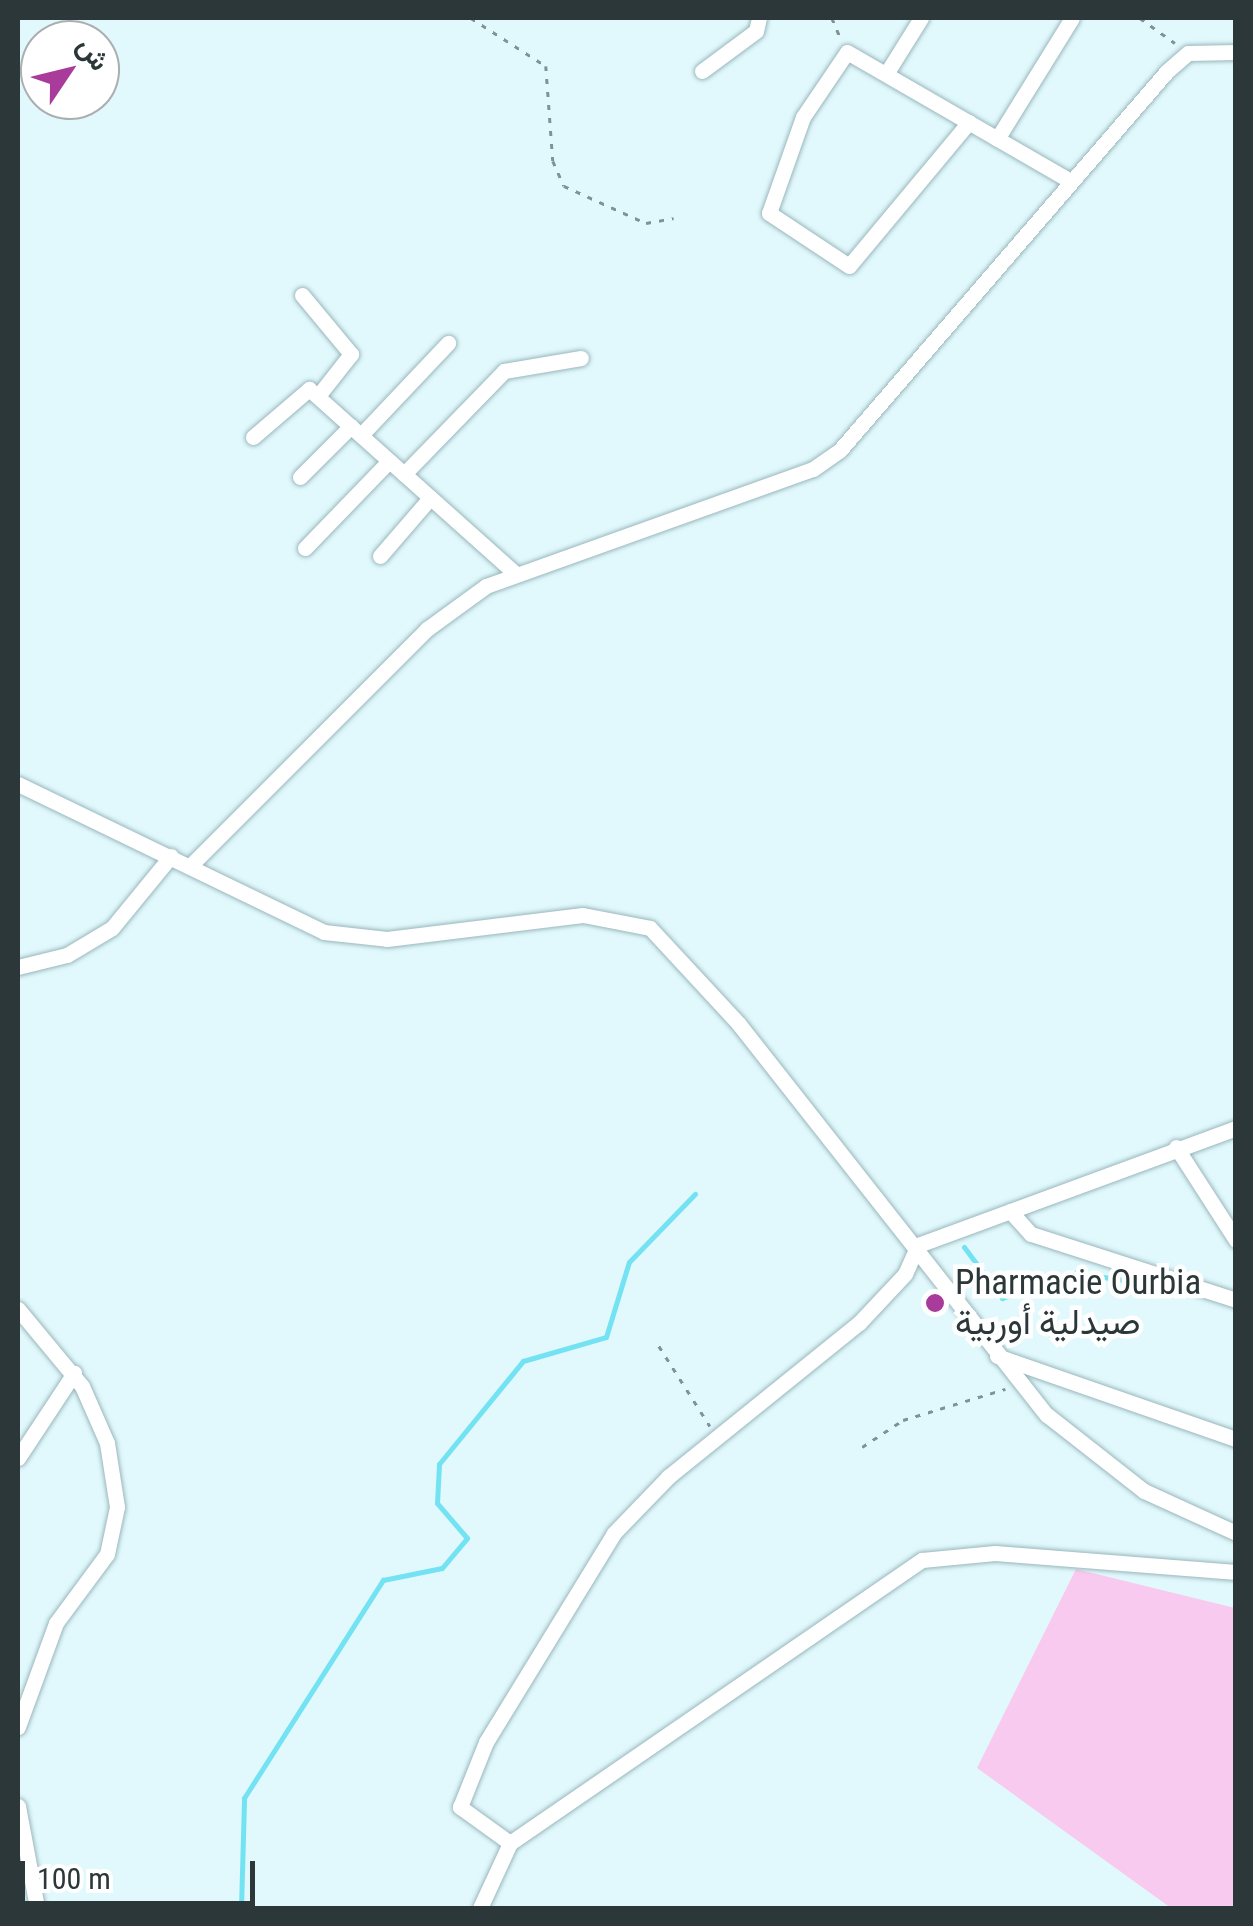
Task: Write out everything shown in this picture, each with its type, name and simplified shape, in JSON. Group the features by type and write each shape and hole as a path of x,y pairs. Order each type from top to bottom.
{"street":[{"path":"702,71 756,31 759,18"},
{"path":"886,74 920,18"},
{"path":"997,138 1072,18"},
{"path":"968,122 858,260 838,262 776,224 769,203 803,117 847,52 1070,181"},
{"path":"191,865 426,629 514,572 813,468 870,422 1070,181 1188,53 1236,52"},
{"path":"302,295 351,354 318,396"},
{"path":"300,478 448,344"},
{"path":"404,474 504,371 581,358"},
{"path":"253,437 299,391 318,396 514,572"},
{"path":"306,548 389,461"},
{"path":"380,556 430,498"},
{"path":"18,784 191,865 301,925 355,937 583,915 650,928 918,1244 1020,1385 1105,1465 1236,1533"},
{"path":"18,968 67,955 112,928 171,856"},
{"path":"510,1843 460,1807 486,1742 614,1533 716,1436 859,1323 905,1274 918,1244 1236,1128"},
{"path":"1176,1147 1229,1216 1236,1240"},
{"path":"1010,1211 1031,1234 1236,1300"},
{"path":"18,1309 74,1373 107,1444 114,1526 107,1554 56,1624 18,1727"},
{"path":"997,1356 1236,1439"},
{"path":"18,1458 74,1373"},
{"path":"480,1908 510,1843 922,1560 995,1553 1236,1572"},
{"path":"18,1806 37,1908"}],"path":[{"path":"472,18 546,66 553,161 564,186 646,222 674,218"},
{"path":"832,18 847,52"},
{"path":"1140,18 1188,53"},
{"path":"659,1346 716,1436"},
{"path":"862,1447 903,1420 1020,1385"}],"shaded area":[{"path":"1076,1569 1235,1608 1235,1908 1171,1908 977,1768"}],"waterway":[{"path":"241,1908 244,1798 383,1580 442,1568 467,1538 437,1503 439,1464 523,1361 606,1337 629,1262 695,1194"},
{"path":"964,1247 1002,1298 1076,1273 1171,1287"}],"place":[{"name":"Pharmacie Ourbia صيدلية أوربية","path":"935,1303"}]}
